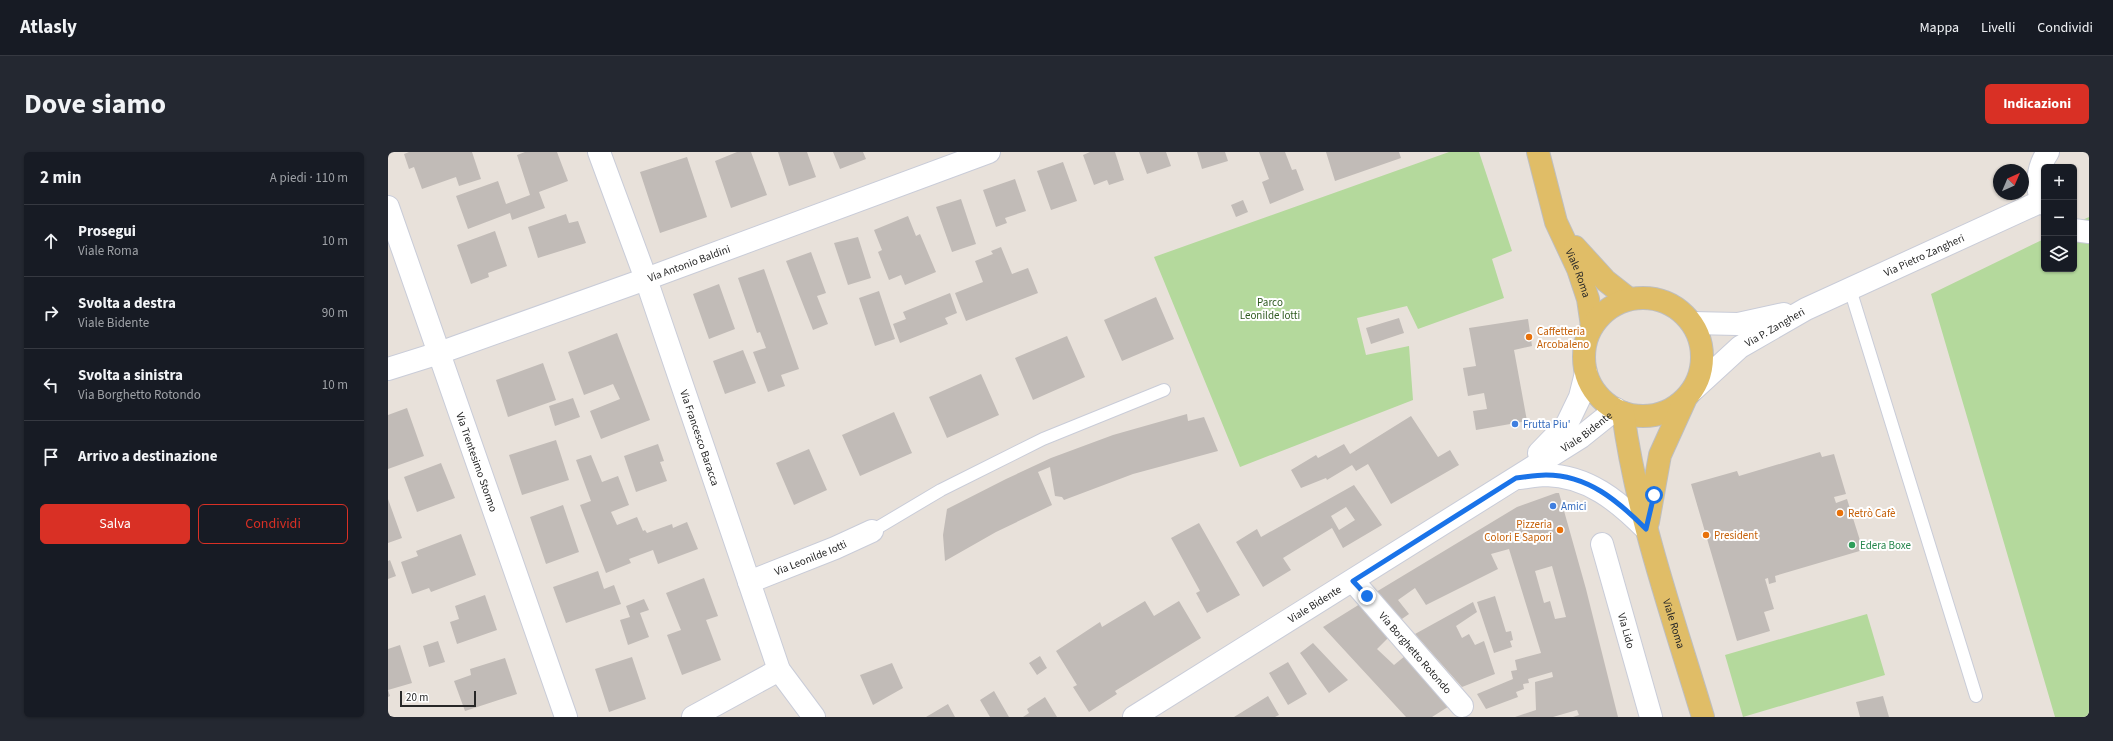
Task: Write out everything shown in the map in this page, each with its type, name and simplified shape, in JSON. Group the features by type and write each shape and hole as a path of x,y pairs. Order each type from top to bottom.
{"main road":[{"name":"Viale Roma","path":"1538,152 1556,222 1578,269 1588,299 1592,326"},
{"name":"Viale Roma","path":"1556,222 1581,256 1606,281 1630,299"},
{"path":"1647,298 1664,301 1680,310 1692,323 1700,339 1703,357 1700,374 1689,395 1667,412 1645,417 1620,411 1606,404 1593,390 1586,373 1583,357 1585,341 1592,326 1602,314 1615,304 1630,299 1647,298"},
{"name":"Viale Roma","path":"1646,529 1660,455 1689,395"},
{"name":"Viale Roma","path":"1620,411 1628,453 1646,529 1703,717"}],"street":[{"name":"Via Francesco Baracca","path":"599,152 646,279 779,670 814,717"},
{"name":"Via Antonio Baldini","path":"388,369 439,353 646,279 989,152"},
{"path":"2042,200 2038,186 2039,171 2048,152"},
{"name":"Via Pietro Zangheri","path":"1806,309 2041,204"},
{"name":"Via Trentesimo Stormo","path":"388,207 566,717"},
{"path":"2077,230 2089,232"},
{"name":"Via P. Zangheri","path":"1692,323 1738,324 1806,309"},
{"name":"Via P. Zangheri","path":"1689,395 1740,347 1806,309"},
{"name":"Viale Bidente","path":"1516,478 1567,424 1580,397 1586,373"},
{"name":"Viale Bidente","path":"1134,717 1353,581 1620,411"},
{"name":"Viale Bidente","path":"1516,478 1546,475 1584,482 1621,504 1646,529"},
{"name":"Via Leonilde Iotti","path":"749,582 835,548 872,531"},
{"name":"Via Lido","path":"1602,544 1651,717"},
{"name":"Via Borghetto Rotondo","path":"1353,581 1462,706"},
{"path":"693,717 779,670"}],"lane":[{"path":"1850,289 1976,696"},
{"path":"872,531 941,490 1043,439 1164,390"}],"green space":[{"name":"Parco Leonilde Iotti","path":"1449,152 1479,152 1512,251 1492,259 1504,298 1418,329 1407,306 1357,318 1366,355 1409,346 1413,400 1240,467 1154,257"},
{"path":"2089,217 2089,717 2055,717 1931,294 2041,240 2041,272 2077,272 2077,223"},
{"path":"1867,614 1885,675 1743,717 1725,655"}],"building":[{"path":"409,152 472,152 481,179 459,186 456,177 422,189 414,167 409,169 404,154"},
{"path":"525,152 557,152 568,181 539,192 545,208 512,220 510,213 468,229 456,196 498,181 506,204 530,195 517,155"},
{"path":"737,152 751,152 767,195 731,208 715,161"},
{"path":"778,152 807,152 816,177 789,186"},
{"path":"833,152 863,152 866,159 840,169"},
{"path":"1090,152 1115,152 1124,180 1109,185 1107,180 1094,185 1083,155"},
{"path":"1139,152 1166,152 1171,166 1147,174"},
{"path":"1197,152 1225,152 1228,161 1202,169"},
{"path":"1259,152 1285,152 1292,170 1296,169 1304,190 1270,204 1262,182 1269,179"},
{"path":"1326,152 1399,152 1401,158 1335,181"},
{"path":"687,157 707,217 660,233 640,172"},
{"path":"1063,162 1077,201 1051,210 1037,171"},
{"path":"1015,179 1026,211 1005,218 1007,223 996,227 983,190"},
{"path":"961,199 976,244 952,252 936,207"},
{"path":"1243,200 1248,212 1236,217 1231,205"},
{"path":"566,214 569,223 578,221 586,243 538,258 528,227"},
{"path":"908,216 916,236 920,234 936,272 905,285 901,275 889,280 878,252 882,250 874,230"},
{"path":"495,231 507,266 488,273 489,277 471,284 457,245"},
{"path":"858,237 871,278 848,285 834,243"},
{"path":"1001,247 1012,274 1028,268 1038,293 966,321 955,293 983,282 975,261 993,254 991,251"},
{"path":"811,252 826,293 817,296 828,324 813,330 786,261"},
{"path":"764,269 799,369 781,375 785,386 768,392 753,352 766,348 760,332 757,333 738,278"},
{"path":"719,284 735,329 709,339 693,294"},
{"path":"879,291 895,339 875,346 859,298"},
{"path":"950,293 957,313 945,318 948,324 900,343 893,324 906,319 903,312"},
{"path":"1156,297 1174,339 1122,361 1104,320"},
{"path":"1399,318 1404,333 1371,344 1366,328"},
{"path":"1528,319 1532,346 1514,350 1527,421 1476,430 1473,411 1487,409 1484,393 1468,396 1463,368 1476,366 1469,328"},
{"path":"617,333 650,420 601,439 590,411 620,399 613,384 584,395 568,352"},
{"path":"1067,336 1085,377 1033,400 1015,358"},
{"path":"743,350 756,383 725,394 713,361"},
{"path":"543,363 556,400 508,417 496,380"},
{"path":"981,374 999,415 947,438 929,397"},
{"path":"573,398 580,417 555,426 549,406"},
{"path":"407,408 424,456 388,469 388,415"},
{"path":"894,412 912,453 860,476 842,435"},
{"path":"1187,414 1188,421 1204,417 1218,451 1133,474 1064,500 1062,497 1055,496 1050,467 1038,472 1052,505 996,532 945,561 943,535 947,509 1051,458 1113,435"},
{"path":"1411,416 1438,457 1450,450 1459,465 1391,504 1368,464 1356,471 1352,465 1327,480 1326,478 1301,488 1291,470 1316,455 1318,458 1344,444 1350,454"},
{"path":"556,440 569,480 522,495 509,455"},
{"path":"658,444 664,461 660,462 667,481 636,492 624,456"},
{"path":"809,449 827,490 794,505 776,463"},
{"path":"1820,452 1822,457 1834,454 1846,494 1834,497 1836,503 1847,499 1863,550 1775,576 1776,582 1769,584 1768,578 1765,579 1774,609 1764,612 1770,631 1737,641 1691,484 1737,471 1739,476"},
{"path":"591,455 602,482 618,476 629,505 611,512 617,525 637,517 643,531 645,530 647,533 672,524 673,528 687,522 698,549 658,564 653,550 629,559 631,563 606,573 580,505 591,501 576,460"},
{"path":"441,463 455,498 417,512 404,477"},
{"path":"1354,485 1382,525 1343,548 1332,528 1283,558 1291,570 1263,587 1236,542 1257,529 1261,537","holes":["1346,507 1355,520 1339,530 1331,516"]},
{"path":"1559,493 1586,589 1618,717 1573,717 1579,715 1577,710 1553,717 1515,717 1536,710 1535,682 1553,677 1552,672 1528,679 1529,683 1523,684 1524,689 1516,692 1518,697 1486,709 1477,694 1513,679 1511,671 1517,670 1515,660 1541,653 1509,549 1491,554 1498,569 1426,605 1415,588 1398,600 1409,614 1399,621 1376,592 1517,507","holes":["1552,566 1566,617 1555,619 1550,601 1544,603 1535,571"]},
{"path":"388,499 402,538 388,543"},
{"path":"563,505 579,552 546,564 530,517"},
{"path":"1199,523 1240,595 1207,613 1196,593 1200,591 1171,538"},
{"path":"461,534 476,575 431,592 429,588 412,594 401,562 418,556 416,551"},
{"path":"390,560 396,576 388,579 388,561"},
{"path":"598,571 604,589 614,585 621,604 566,623 553,587"},
{"path":"704,578 718,616 706,620 721,660 682,675 667,635 681,630 666,593"},
{"path":"485,595 497,630 457,644 450,622 459,619 455,606"},
{"path":"1495,596 1506,632 1511,631 1513,640 1510,641 1512,647 1494,653 1477,602"},
{"path":"644,599 649,610 640,613 649,637 628,645 620,620 630,617 626,606"},
{"path":"1145,601 1154,616 1179,601 1201,638 1115,691 1117,694 1089,712 1073,687 1077,685 1056,651 1100,622 1102,627"},
{"path":"1473,602 1477,612 1456,626 1462,638 1469,634 1475,645 1484,641 1495,674 1462,687 1415,634"},
{"path":"1360,604 1372,620 1383,628 1390,636 1377,649 1394,665 1405,656 1422,678 1451,705 1432,717 1406,717 1323,627"},
{"path":"438,641 445,662 429,667 423,646"},
{"path":"1313,643 1348,680 1329,693 1300,653"},
{"path":"400,645 412,683 388,690 388,649"},
{"path":"1040,656 1047,668 1037,675 1029,663"},
{"path":"632,657 646,699 609,712 595,669"},
{"path":"505,658 517,694 465,711 454,681 471,675 470,669"},
{"path":"1288,662 1307,694 1288,705 1269,673"},
{"path":"892,663 903,688 873,705 860,675"},
{"path":"994,691 1009,717 990,717 980,700"},
{"path":"1268,696 1279,715 1275,717 1234,717"},
{"path":"1883,696 1889,717 1860,717 1856,702"},
{"path":"1045,697 1057,717 1023,717 1029,713 1027,709"},
{"path":"948,704 955,717 926,717"}],"place":[{"name":"Caffetteria Arcobaleno","path":"1529,337"},
{"name":"Frutta Piu'","path":"1515,424"},
{"name":"Amici","path":"1553,506"},
{"name":"Retrò Cafè","path":"1840,513"},
{"name":"Pizzeria Colori E Sapori","path":"1560,530"},
{"name":"President","path":"1706,535"},
{"name":"Edera Boxe","path":"1852,545"}],"route":[{"path":"1367,596 1353,581 1516,478 1546,475 1566,477 1584,482 1602,491 1621,504 1646,529 1654,495"}]}
